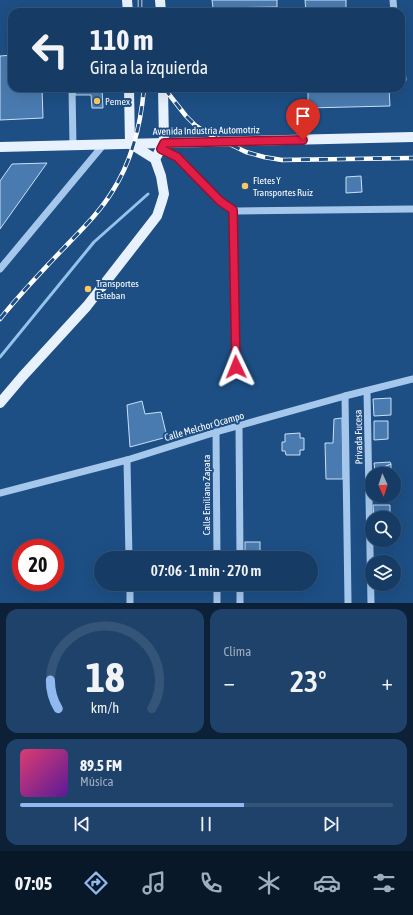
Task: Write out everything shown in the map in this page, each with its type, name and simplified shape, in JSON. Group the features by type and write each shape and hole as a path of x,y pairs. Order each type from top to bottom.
{"main road":[{"path":"0,403 87,306 157,216 164,194 161,176 155,159 130,144 129,92"},
{"path":"155,159 162,146 163,92"},
{"name":"Avenida Industria Automotriz","path":"0,147 104,144 162,146 413,137"}],"street":[{"path":"72,92 73,145"},
{"path":"0,269 104,144"},
{"path":"162,146 177,157 220,201 233,210 413,209"},
{"path":"233,210 236,367"},
{"name":"Calle Melchor Ocampo","path":"0,494 127,460 216,432 345,396 413,379"},
{"name":"Privada Fucesa","path":"367,391 371,603"},
{"path":"345,396 348,603"},
{"path":"239,426 240,551"},
{"name":"Calle Emiliano Zapata","path":"216,432 217,551"},
{"path":"127,460 129,551"},
{"path":"130,591 130,603"},
{"path":"217,591 217,603"},
{"path":"240,591 240,603"}],"building":[{"path":"212,0 277,0 277,7 213,8"},
{"path":"305,0 346,0 346,8 306,8"},
{"path":"8,55 8,92 42,92 43,118 0,120 0,56"},
{"name":"Pemex","path":"75,92 102,92 103,108 92,108 91,95 75,95"},
{"path":"308,92 389,92 390,106 308,108"},
{"path":"47,163 0,229 0,181 12,164"},
{"path":"361,176 362,192 346,193 346,177"},
{"path":"391,398 391,415 374,416 373,399"},
{"path":"142,401 145,414 161,412 167,437 130,447 127,405"},
{"path":"342,418 343,479 326,479 325,443 333,443 334,419"},
{"path":"374,421 388,421 388,439 374,440"},
{"path":"300,433 300,438 304,438 304,450 300,450 300,455 286,455 285,451 282,451 282,442 285,442 285,434"},
{"path":"390,462 391,464 384,467 374,467 374,463"},
{"path":"391,464 391,467 384,467"},
{"path":"373,505 390,505 390,511 373,511"},
{"path":"245,542 260,542 260,551 245,551"}],"waterway":[{"path":"0,357 94,242 148,194"}],"railway":[{"path":"140,0 140,8"},
{"path":"0,319 31,283 89,222 112,192 130,155 141,115 144,92"},
{"path":"167,92 195,125 207,133 246,152 264,157 282,160 413,158"}],"place":[{"name":"Pemex","path":"97,101"},
{"name":"Fletes Y Transportes Ruiz","path":"245,186"},
{"name":"Transportes Esteban","path":"88,289"}],"route":[{"path":"236,367 233,210 225,206 177,157 170,152 161,149 164,143 303,140"}]}
